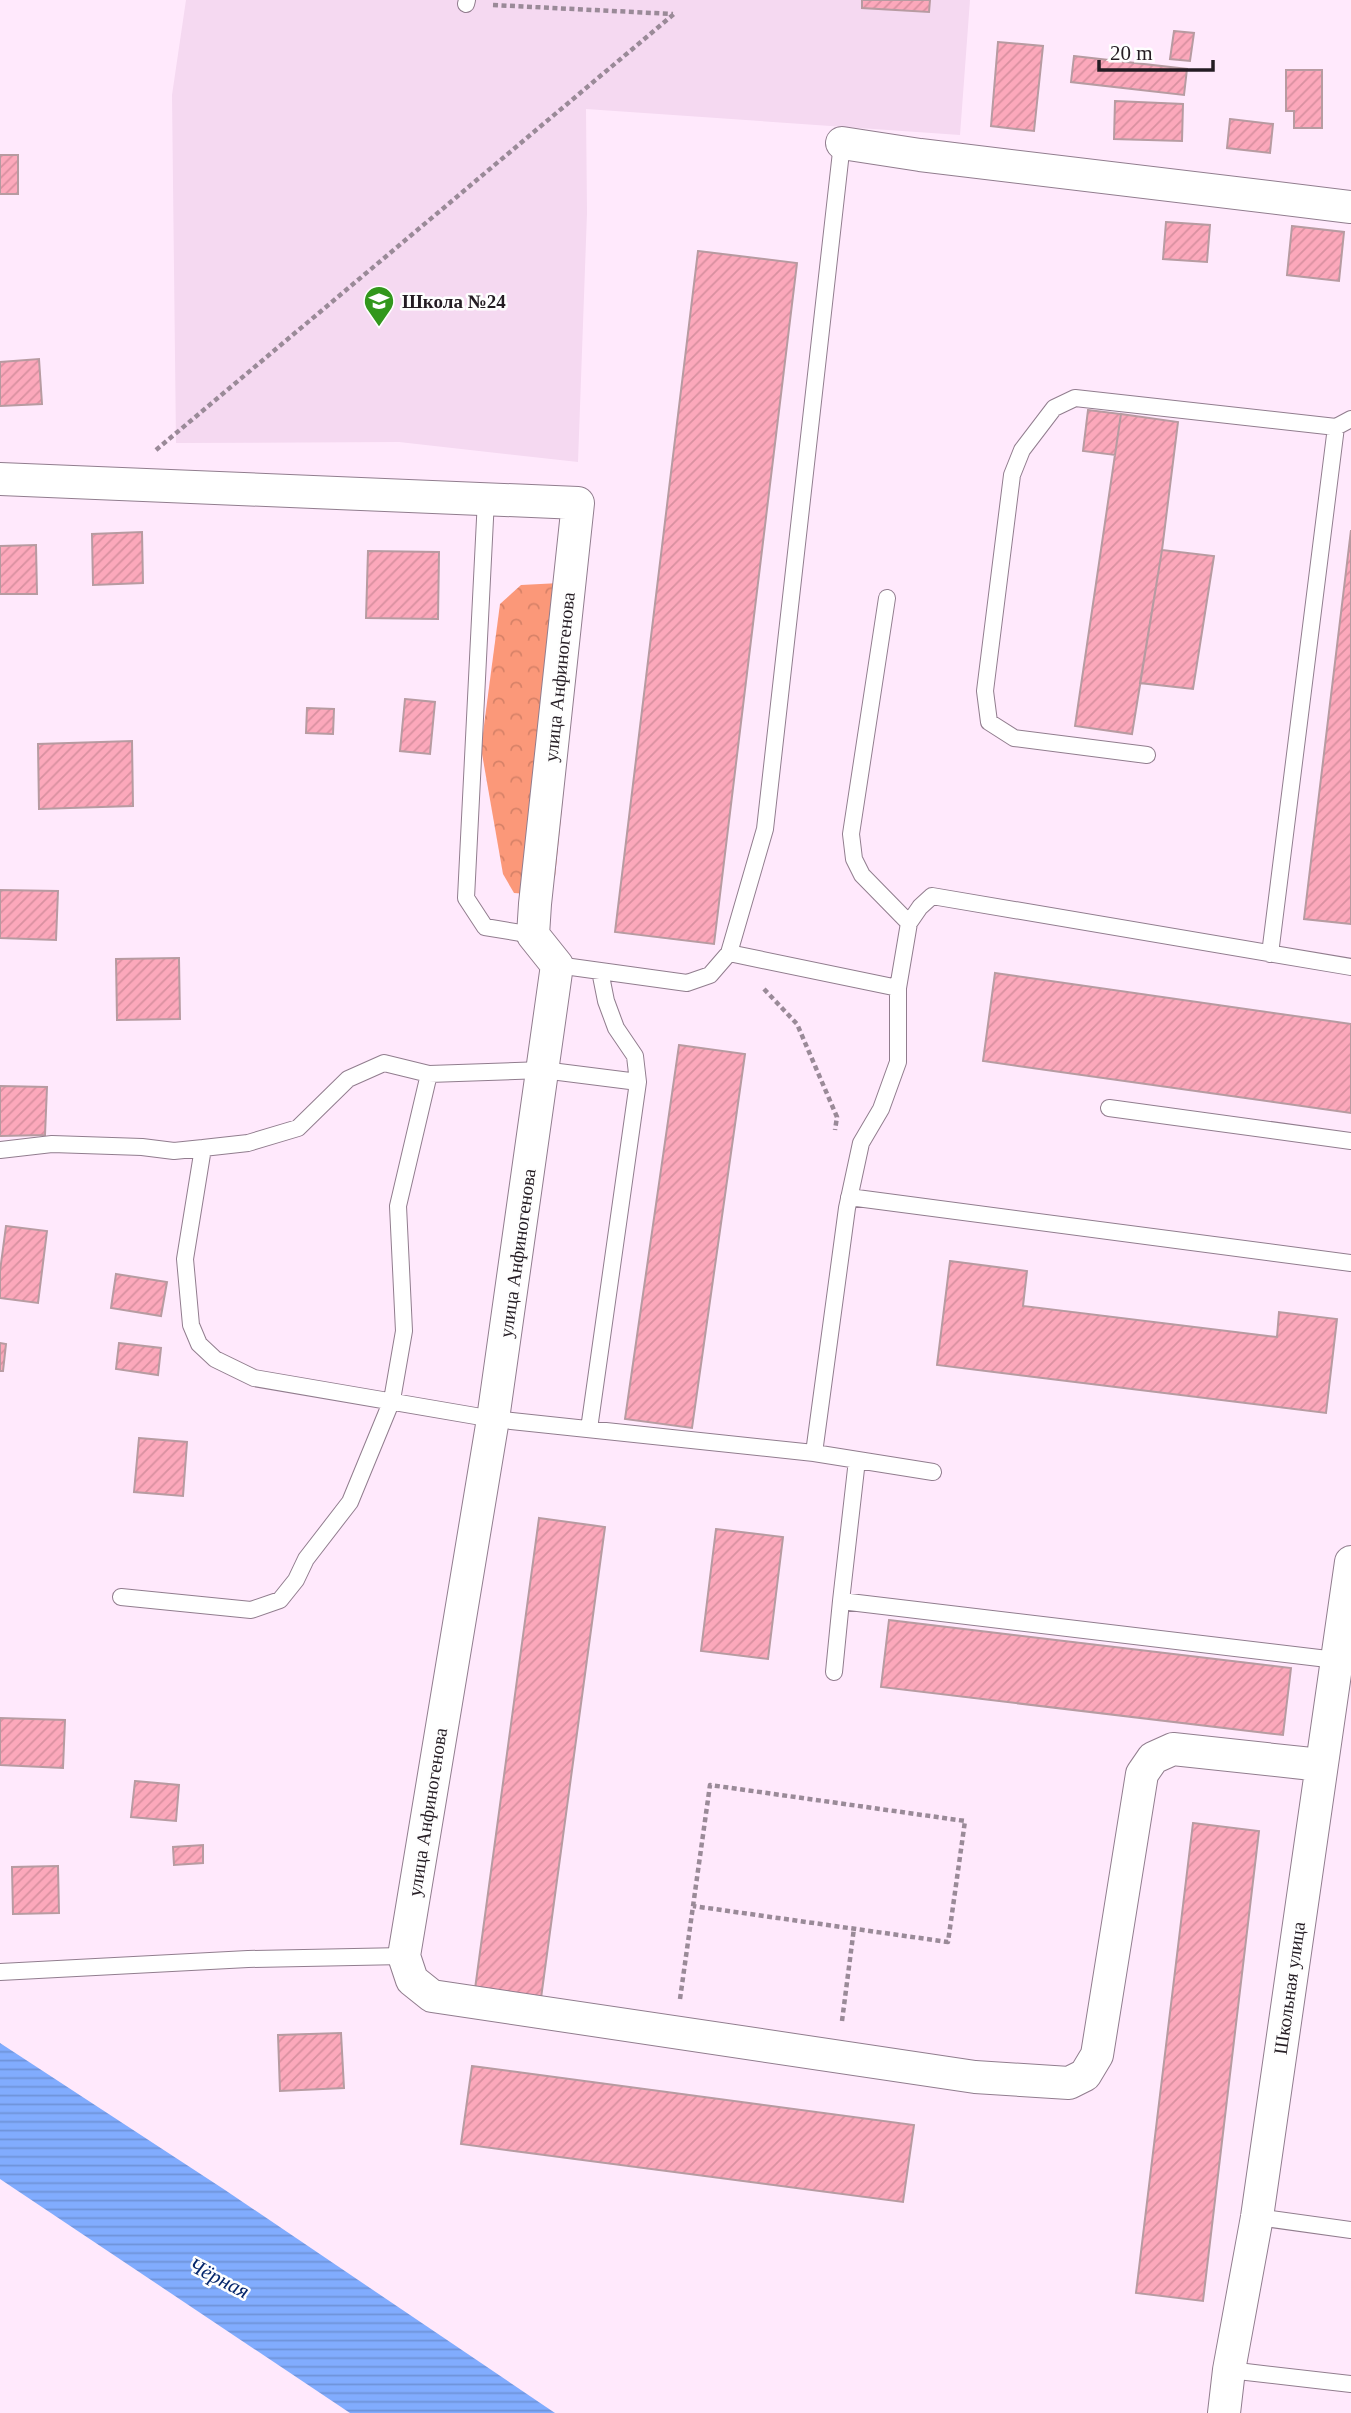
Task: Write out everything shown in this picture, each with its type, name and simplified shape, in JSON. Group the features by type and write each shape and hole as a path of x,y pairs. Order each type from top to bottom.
{"street":[{"path":"842,143 933,157 1351,207"},
{"path":"0,479 486,499"},
{"name":"улица Анфиногенова","path":"486,499 578,503 534,904 533,935"},
{"path":"533,935 557,965"},
{"name":"улица Анфиногенова","path":"404,1956 493,1419 557,965"},
{"name":"Школьная улица","path":"1224,2413 1229,2370 1257,2217 1351,1562"},
{"path":"404,1956 412,1980 432,1996 975,2077 1069,2083 1085,2075 1097,2056 1142,1774 1153,1758 1173,1749 1321,1765"}],"lane":[{"path":"557,965 687,983 710,975 729,953 765,829 842,143"},
{"path":"1146,755 1014,738 989,722 985,691 1012,475 1021,450 1054,408 1075,398 1336,427 1351,419"},
{"path":"1270,954 1336,427"},
{"path":"486,499 467,898 485,927 533,935"},
{"path":"887,598 851,834 854,859 862,875 909,923"},
{"path":"814,1453 849,1198 861,1143 881,1109 898,1062 898,988 909,923 932,896 1351,968"},
{"path":"729,953 898,988"},
{"path":"589,1429 638,1082 635,1056 616,1028 606,1001 600,971"},
{"path":"0,1150 52,1144 142,1147 174,1151 248,1143 298,1128 348,1079 384,1063 429,1074 543,1070 638,1082"},
{"path":"121,1597 251,1610 279,1600 350,1502 392,1400 404,1331 398,1206 429,1074"},
{"path":"1109,1108 1351,1141"},
{"path":"202,1147 185,1259 191,1325 199,1344 215,1359 254,1378 493,1419 814,1453 933,1472"},
{"path":"849,1198 1351,1263"},
{"path":"834,1672 857,1460"},
{"path":"841,1601 1336,1660"},
{"path":"0,1972 248,1959 404,1956"},
{"path":"1257,2217 1351,2230"},
{"path":"1229,2370 1351,2384"}],"path":[{"path":"115,484 674,14 466,2"},
{"path":"729,953 797,1024 837,1117 834,1140"},
{"path":"676,2032 693,1906 710,1785 965,1821 948,1942 693,1906"},
{"path":"837,2056 854,1928"}],"shaded area":[{"name":"Школа №24","path":"186,0 970,0 960,135 586,109 587,213 578,462 399,442 176,443 172,95"}],"green space":[{"path":"560,583 582,605 555,877 542,895 514,893 503,874 481,748 500,604 521,585"}],"water":[{"name":"Чёрная","path":"0,2043 225,2190 555,2413 350,2413 0,2179"}],"building":[{"path":"862,0 930,0 929,12 862,8"},
{"path":"1174,31 1194,33 1190,61 1170,59"},
{"path":"998,42 1043,46 1034,131 991,126"},
{"path":"1074,56 1187,69 1184,95 1071,82"},
{"path":"1286,70 1322,70 1322,128 1294,128 1294,111 1286,111"},
{"path":"1115,101 1183,104 1182,141 1114,139"},
{"path":"1230,119 1273,124 1270,153 1227,148"},
{"path":"0,155 18,155 18,194 0,194"},
{"path":"1166,222 1210,225 1207,262 1163,259"},
{"path":"1292,226 1344,232 1339,281 1287,275"},
{"path":"698,251 797,263 714,944 615,932"},
{"path":"39,359 42,404 0,406 0,362"},
{"path":"1088,410 1121,414 1115,455 1083,451"},
{"path":"1121,414 1178,422 1162,550 1132,734 1075,726"},
{"path":"1351,530 1351,924 1304,919"},
{"path":"142,532 143,583 93,585 92,534"},
{"path":"36,545 37,594 0,594 0,546"},
{"path":"1162,550 1214,556 1193,689 1140,683"},
{"path":"368,551 439,552 438,619 366,618"},
{"path":"405,699 435,702 430,754 400,751"},
{"path":"307,708 334,709 333,734 306,733"},
{"path":"132,741 133,806 39,809 38,744"},
{"path":"0,890 58,891 56,940 0,938"},
{"path":"179,958 180,1019 117,1020 116,959"},
{"path":"995,973 1351,1024 1351,1113 983,1061"},
{"path":"679,1045 745,1054 692,1428 625,1419"},
{"path":"0,1086 47,1087 45,1135 0,1136"},
{"path":"6,1226 47,1231 38,1303 0,1298 0,1271"},
{"path":"950,1261 1027,1271 1023,1306 1277,1337 1279,1312 1337,1319 1326,1413 937,1365"},
{"path":"116,1274 167,1282 161,1316 111,1308"},
{"path":"0,1343 6,1344 3,1371 0,1371"},
{"path":"119,1343 161,1348 158,1375 116,1369"},
{"path":"139,1438 187,1442 183,1496 134,1492"},
{"path":"539,1518 605,1527 541,1998 475,1989"},
{"path":"716,1529 783,1537 768,1659 701,1651"},
{"path":"889,1620 1291,1668 1283,1735 881,1687"},
{"path":"0,1718 65,1720 63,1768 0,1765"},
{"path":"135,1781 179,1785 176,1821 131,1817"},
{"path":"1193,1823 1259,1831 1203,2301 1136,2293"},
{"path":"203,1845 203,1863 174,1865 173,1847"},
{"path":"58,1866 59,1913 13,1914 12,1867"},
{"path":"341,2033 344,2088 280,2091 278,2035"},
{"path":"472,2066 914,2125 903,2202 461,2144"}],"place":[{"name":"Школа №24","path":"379,328"}]}
